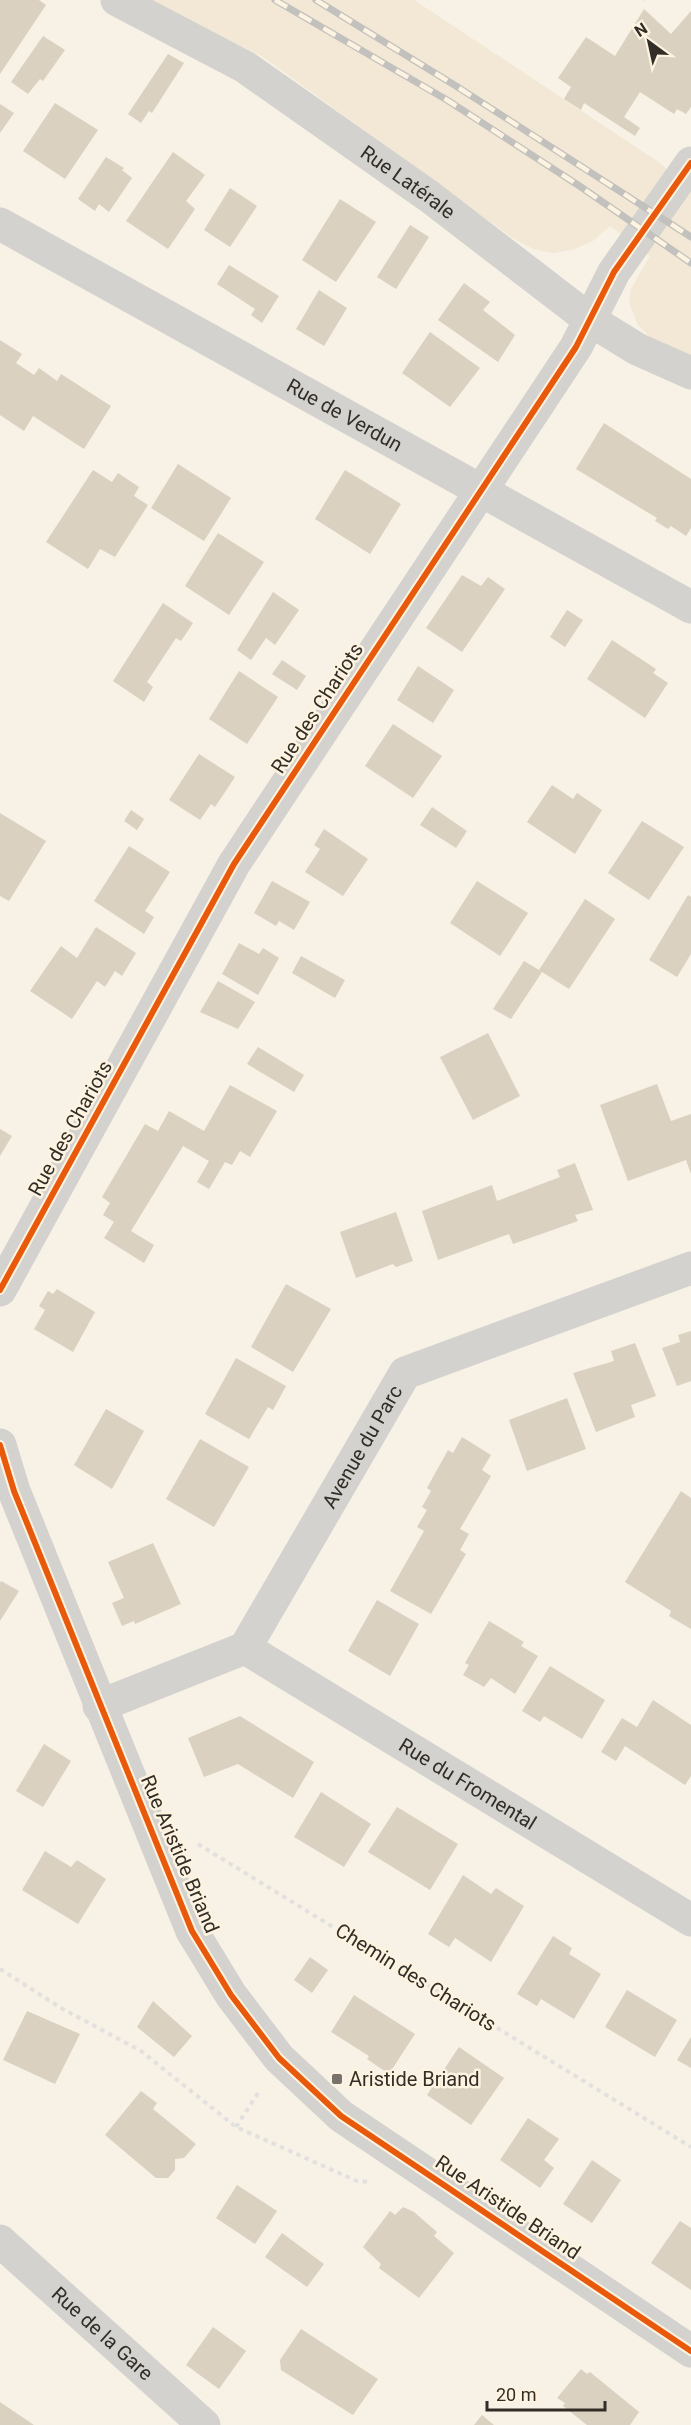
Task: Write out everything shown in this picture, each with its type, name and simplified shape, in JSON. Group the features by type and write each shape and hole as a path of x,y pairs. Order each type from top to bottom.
{"street":[{"name":"Rue Latérale","path":"117,0 245,67 430,197 590,320 637,349 691,373"},
{"name":"Rue des Chariots","path":"0,1290 234,864 479,490 576,347 614,272 691,163"},
{"name":"Rue de Verdun","path":"0,224 691,607"},
{"name":"Avenue du Parc","path":"245,1648 405,1373 691,1268"},
{"name":"Rue Aristide Briand","path":"0,1445 14,1491 99,1706 192,1931 231,1995 279,2058 340,2116 405,2157 691,2351"},
{"path":"99,1706 245,1648"},
{"name":"Rue du Fromental","path":"245,1648 691,1920"},
{"name":"Rue de la Gare","path":"0,2241 204,2425"}],"path":[{"path":"0,1969 61,2008 141,2051 236,2127 357,2181 372,2183 387,2176 405,2157"}],"shaded area":[{"path":"147,0 414,0 657,161 691,189 691,360 656,343 638,325 629,303 631,289 650,256 610,226 593,241 574,249 554,253 533,249 511,237 263,57"}],"building":[{"path":"0,0 39,0 46,5 0,74"},
{"path":"644,9 671,34 691,11 691,107 686,114 677,109 674,114 640,92 624,117 640,128 635,136 584,103 581,110 564,99 571,87 558,78 586,37 615,56"},
{"path":"43,36 65,50 43,81 40,79 28,94 11,82"},
{"path":"168,54 184,63 152,113 149,111 141,123 128,114"},
{"path":"55,103 98,130 65,179 23,151"},
{"path":"0,104 14,113 0,133"},
{"path":"173,152 205,175 186,201 195,209 168,249 126,221"},
{"path":"106,157 124,168 122,170 132,178 109,212 99,204 95,211 78,199"},
{"path":"230,188 257,206 230,247 204,230"},
{"path":"340,199 376,222 336,282 302,260"},
{"path":"410,225 429,237 396,289 377,277"},
{"path":"229,265 279,296 262,323 251,315 255,309 217,284"},
{"path":"464,283 490,302 483,310 515,335 498,362 438,320"},
{"path":"319,290 347,308 324,346 296,329"},
{"path":"430,332 480,368 450,407 402,373"},
{"path":"0,340 22,354 16,363 34,375 39,368 57,381 61,374 111,406 84,449 33,416 24,431 0,415"},
{"path":"604,423 691,479 691,528 686,536 671,526 668,529 655,521 657,518 576,469"},
{"path":"178,464 231,498 204,541 151,508"},
{"path":"93,470 112,482 118,473 139,487 134,496 148,505 115,557 100,549 88,569 46,542"},
{"path":"345,470 401,504 370,554 315,519"},
{"path":"218,533 264,562 229,615 185,586"},
{"path":"462,575 481,586 488,577 505,589 462,652 426,628"},
{"path":"273,592 299,610 275,645 266,638 251,660 237,650"},
{"path":"163,603 193,623 181,641 176,638 147,682 153,687 144,702 113,681"},
{"path":"567,610 583,620 565,647 550,637"},
{"path":"612,640 656,669 653,673 668,683 645,718 587,679"},
{"path":"282,660 306,676 297,690 272,674"},
{"path":"418,666 454,690 433,723 397,700"},
{"path":"239,671 278,697 247,744 209,719"},
{"path":"393,724 442,756 413,798 365,766"},
{"path":"199,754 235,777 215,807 211,804 200,820 169,800"},
{"path":"552,785 573,799 577,793 602,810 575,854 527,822"},
{"path":"432,807 467,831 456,848 420,825"},
{"path":"131,810 144,819 137,830 124,821"},
{"path":"0,813 46,841 9,901 0,896"},
{"path":"642,821 684,847 649,900 608,873"},
{"path":"324,829 368,859 343,896 305,872 320,849 314,845"},
{"path":"129,846 170,872 145,911 154,917 144,934 94,901"},
{"path":"272,881 310,902 294,930 279,921 276,926 254,913"},
{"path":"477,881 528,913 500,956 450,923"},
{"path":"688,895 691,897 691,954 677,977 649,960"},
{"path":"585,899 615,919 569,989 542,972 511,1019 493,1009 524,961 539,970"},
{"path":"96,927 136,953 122,976 115,971 105,987 97,981 72,1019 30,991 61,946 77,958"},
{"path":"239,943 259,954 263,948 279,958 258,995 222,974"},
{"path":"301,956 345,980 335,998 292,973"},
{"path":"218,981 255,1002 238,1029 200,1012"},
{"path":"488,1033 520,1096 473,1120 440,1057"},
{"path":"258,1047 304,1075 294,1092 247,1064"},
{"path":"657,1084 671,1121 691,1114 691,1174 686,1160 628,1181 600,1105"},
{"path":"230,1085 277,1111 250,1157 240,1151 232,1165 225,1162 209,1189 197,1182 209,1161 183,1146 131,1231 154,1245 144,1263 104,1238 114,1222 103,1215 110,1203 102,1197 145,1124 158,1131 169,1111 204,1131"},
{"path":"0,1129 12,1136 0,1156"},
{"path":"575,1163 593,1210 575,1215 578,1221 513,1244 509,1234 438,1260 422,1211 492,1185 497,1201 560,1177 557,1170"},
{"path":"396,1212 413,1261 396,1267 393,1264 356,1278 340,1232"},
{"path":"286,1284 331,1309 293,1372 251,1347"},
{"path":"57,1289 95,1312 73,1352 34,1329 45,1310 39,1306 48,1291 53,1294"},
{"path":"691,1331 691,1381 677,1386 662,1348 680,1342 678,1335"},
{"path":"635,1343 656,1396 631,1405 635,1417 596,1432 573,1373 614,1361 611,1351"},
{"path":"236,1358 286,1386 273,1410 268,1407 249,1439 205,1414"},
{"path":"567,1398 586,1449 527,1471 509,1420"},
{"path":"106,1409 144,1431 112,1489 74,1465"},
{"path":"462,1437 491,1455 482,1470 491,1476 460,1529 469,1534 460,1550 466,1554 431,1614 390,1591 424,1531 417,1527 427,1510 422,1507 431,1491 427,1488 448,1450 453,1453"},
{"path":"200,1439 249,1467 214,1527 166,1499"},
{"path":"681,1491 691,1498 691,1629 669,1616 671,1611 625,1582"},
{"path":"153,1543 181,1604 135,1624 134,1621 122,1626 112,1603 124,1598 108,1562"},
{"path":"1,1581 19,1591 0,1621 0,1583"},
{"path":"377,1600 419,1624 390,1676 348,1651"},
{"path":"489,1621 524,1642 521,1646 538,1656 515,1694 491,1678 484,1687 463,1675 469,1665 465,1663"},
{"path":"550,1666 605,1700 582,1739 544,1716 540,1722 522,1711"},
{"path":"653,1700 691,1725 691,1776 685,1785 625,1746 616,1761 601,1752 622,1718 637,1727"},
{"path":"240,1716 314,1762 293,1798 238,1764 204,1777 188,1738"},
{"path":"44,1744 71,1761 43,1807 16,1791"},
{"path":"321,1792 371,1824 344,1867 294,1837"},
{"path":"397,1807 458,1844 430,1890 368,1852"},
{"path":"45,1851 71,1867 77,1860 106,1879 78,1924 22,1890"},
{"path":"463,1875 491,1894 496,1888 524,1906 491,1962 455,1938 449,1947 428,1934"},
{"path":"553,1936 572,1948 569,1954 601,1974 574,2019 541,1999 537,2006 517,1994"},
{"path":"310,1957 328,1970 312,1993 294,1980"},
{"path":"627,1990 677,2020 655,2057 605,2027"},
{"path":"354,1995 415,2034 389,2074 367,2059 369,2056 331,2032"},
{"path":"153,2001 192,2036 174,2057 137,2027"},
{"path":"27,2011 80,2034 55,2084 3,2060"},
{"path":"691,2037 691,2068 677,2060"},
{"path":"459,2047 504,2078 471,2125 427,2095"},
{"path":"141,2091 157,2103 153,2109 196,2144 184,2158 175,2159 175,2170 168,2178 156,2178 105,2135"},
{"path":"528,2118 559,2139 544,2160 554,2168 540,2188 500,2160"},
{"path":"592,2160 621,2180 592,2223 563,2204"},
{"path":"237,2185 277,2211 255,2244 216,2218"},
{"path":"403,2207 414,2212 437,2232 434,2236 454,2253 419,2298 379,2268 381,2264 363,2247 390,2211 395,2215"},
{"path":"680,2221 691,2228 691,2290 651,2263"},
{"path":"282,2233 324,2264 307,2287 265,2257"},
{"path":"213,2327 246,2351 219,2389 186,2365"},
{"path":"301,2329 378,2379 353,2415 281,2370 280,2360"},
{"path":"581,2369 587,2374 590,2372 639,2412 630,2425 587,2425 563,2406 565,2403 557,2398"},
{"path":"0,2402 34,2425 0,2425"},
{"path":"482,2415 494,2425 474,2425"}],"railway":[{"path":"275,0 447,100 578,185 691,263"},
{"path":"316,0 456,86 691,237"}],"cycle path":[{"path":"0,1290 234,864 576,347 614,272 691,163"},
{"path":"0,1445 14,1491 192,1931 231,1995 279,2058 341,2116 691,2351"}],"place":[{"name":"Aristide Briand","path":"337,2079"}]}
